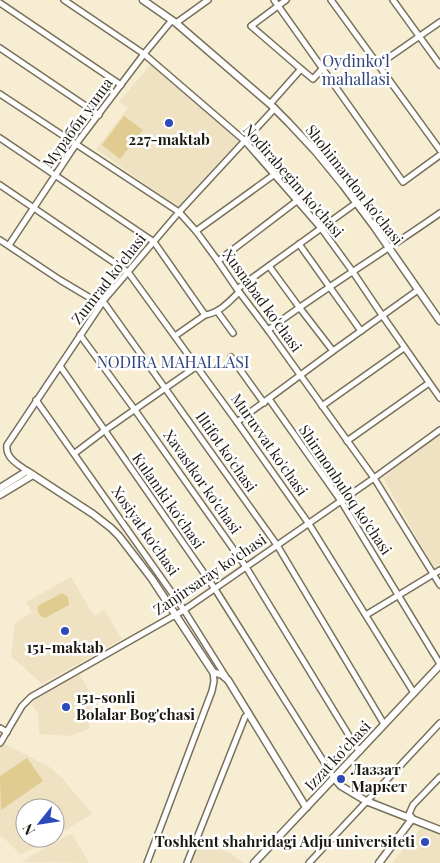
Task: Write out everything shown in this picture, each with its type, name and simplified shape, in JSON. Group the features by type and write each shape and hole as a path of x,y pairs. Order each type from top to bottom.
{"main road":[{"name":"Shohimardon ko'chasi","path":"143,0 174,21 272,106 316,152 356,203 440,321"},
{"path":"0,488 30,473"},
{"path":"0,495 30,473"},
{"name":"Xosiyat ko'chasi","path":"30,473 93,514 115,532 152,579 212,672"},
{"name":"Izzat ko'chasi","path":"254,863 440,665"},
{"path":"212,672 228,680"},
{"name":"Xosiyat ko'chasi","path":"228,680 304,804 308,807"},
{"path":"334,778 341,786 367,800 440,828"},
{"path":"374,863 410,817"},
{"path":"379,863 410,817"}],"street":[{"name":"Nodirabegim ko'chasi","path":"64,0 144,54 246,141 321,228 440,398"},
{"name":"Мурабби улица","path":"9,245 76,144 144,54 174,21 208,0"},
{"path":"274,0 403,182 440,155"},
{"path":"286,0 251,26 300,69 314,78 323,68"},
{"path":"331,0 440,150"},
{"path":"393,0 440,65"},
{"path":"0,3 122,85"},
{"path":"378,65 440,22"},
{"path":"0,48 98,115"},
{"name":"Zumrad ko'chasi","path":"30,473 10,458 6,448 36,400 101,303 179,212 246,141 300,69"},
{"name":"Xusnabad ko'chasi","path":"0,94 179,212 218,261 374,478 440,585"},
{"path":"0,138 154,242 205,315"},
{"path":"196,231 275,174"},
{"name":"Muruvvat ko'chasi","path":"0,184 128,272 309,524 414,693"},
{"path":"218,261 298,200"},
{"path":"175,336 205,315 227,304 238,290 356,203"},
{"path":"268,330 299,307 440,213"},
{"name":"Iltifot ko'chasi","path":"0,240 60,280 97,302 105,304 277,546 384,724"},
{"path":"300,244 362,331"},
{"path":"269,266 333,351"},
{"path":"237,422 418,290"},
{"path":"216,311 233,333"},
{"name":"Xavastkor ko'chasi","path":"80,335 246,567 360,751"},
{"path":"322,406 404,348"},
{"name":"Shirmonbuloq ko'chasi","path":"231,357 341,501 440,665"},
{"name":"Kulamki ko'chasi","path":"60,366 215,589 334,778"},
{"path":"74,453 197,366"},
{"path":"347,441 429,383"},
{"name":"Xosiyat ko'chasi","path":"36,400 184,610 228,680"},
{"name":"Zanjirsaray ko'chasi","path":"0,743 22,706 31,696 184,610 309,524 440,430"},
{"path":"366,615 440,570"},
{"path":"147,863 212,691 214,681 212,672"},
{"path":"187,863 245,717 248,714"},
{"path":"309,863 440,723"},
{"path":"0,728 7,732"},
{"path":"410,817 413,805 440,776"}],"shaded area":[{"name":"227-maktab","path":"152,63 240,139 178,207 96,149 128,108 119,102"},
{"path":"124,116 143,130 120,159 102,145"},
{"path":"440,434 440,564 434,568 383,478"},
{"name":"151-maktab","path":"71,577 94,616 104,610 122,639 42,684 11,656 15,623 32,612 26,602"},
{"path":"62,593 68,597 69,605 45,618 40,615 38,606"},
{"name":"151-sonli Bolalar Bog'chasi","path":"79,674 101,711 90,719 89,729 68,736 39,734 38,714 32,704 34,700"},
{"path":"5,744 51,768 62,778 92,814 65,830 65,798 15,798 15,848 33,848 21,855 0,836 0,748"},
{"path":"27,758 43,781 18,798 15,798 15,800 1,810 0,776"},
{"name":"Toshkent shahridagi Adju universiteti","path":"421,828 440,835 440,863 392,863"},
{"path":"72,834 89,863 22,862 45,848 65,848 65,837"},
{"path":"199,840 230,853 244,863 190,863"}],"place":[{"name":"227-maktab","path":"169,123"},
{"name":"151-maktab","path":"65,631"},
{"name":"151-sonli Bolalar Bog'chasi","path":"66,707"},
{"name":"Лаззат Маркет","path":"341,779"},
{"name":"Toshkent shahridagi Adju universiteti","path":"425,842"}],"district":[{"name":"Oydinkoʻl mahallasi","path":"356,70"},
{"name":"NODIRA MAHALLASI","path":"173,362"}]}
